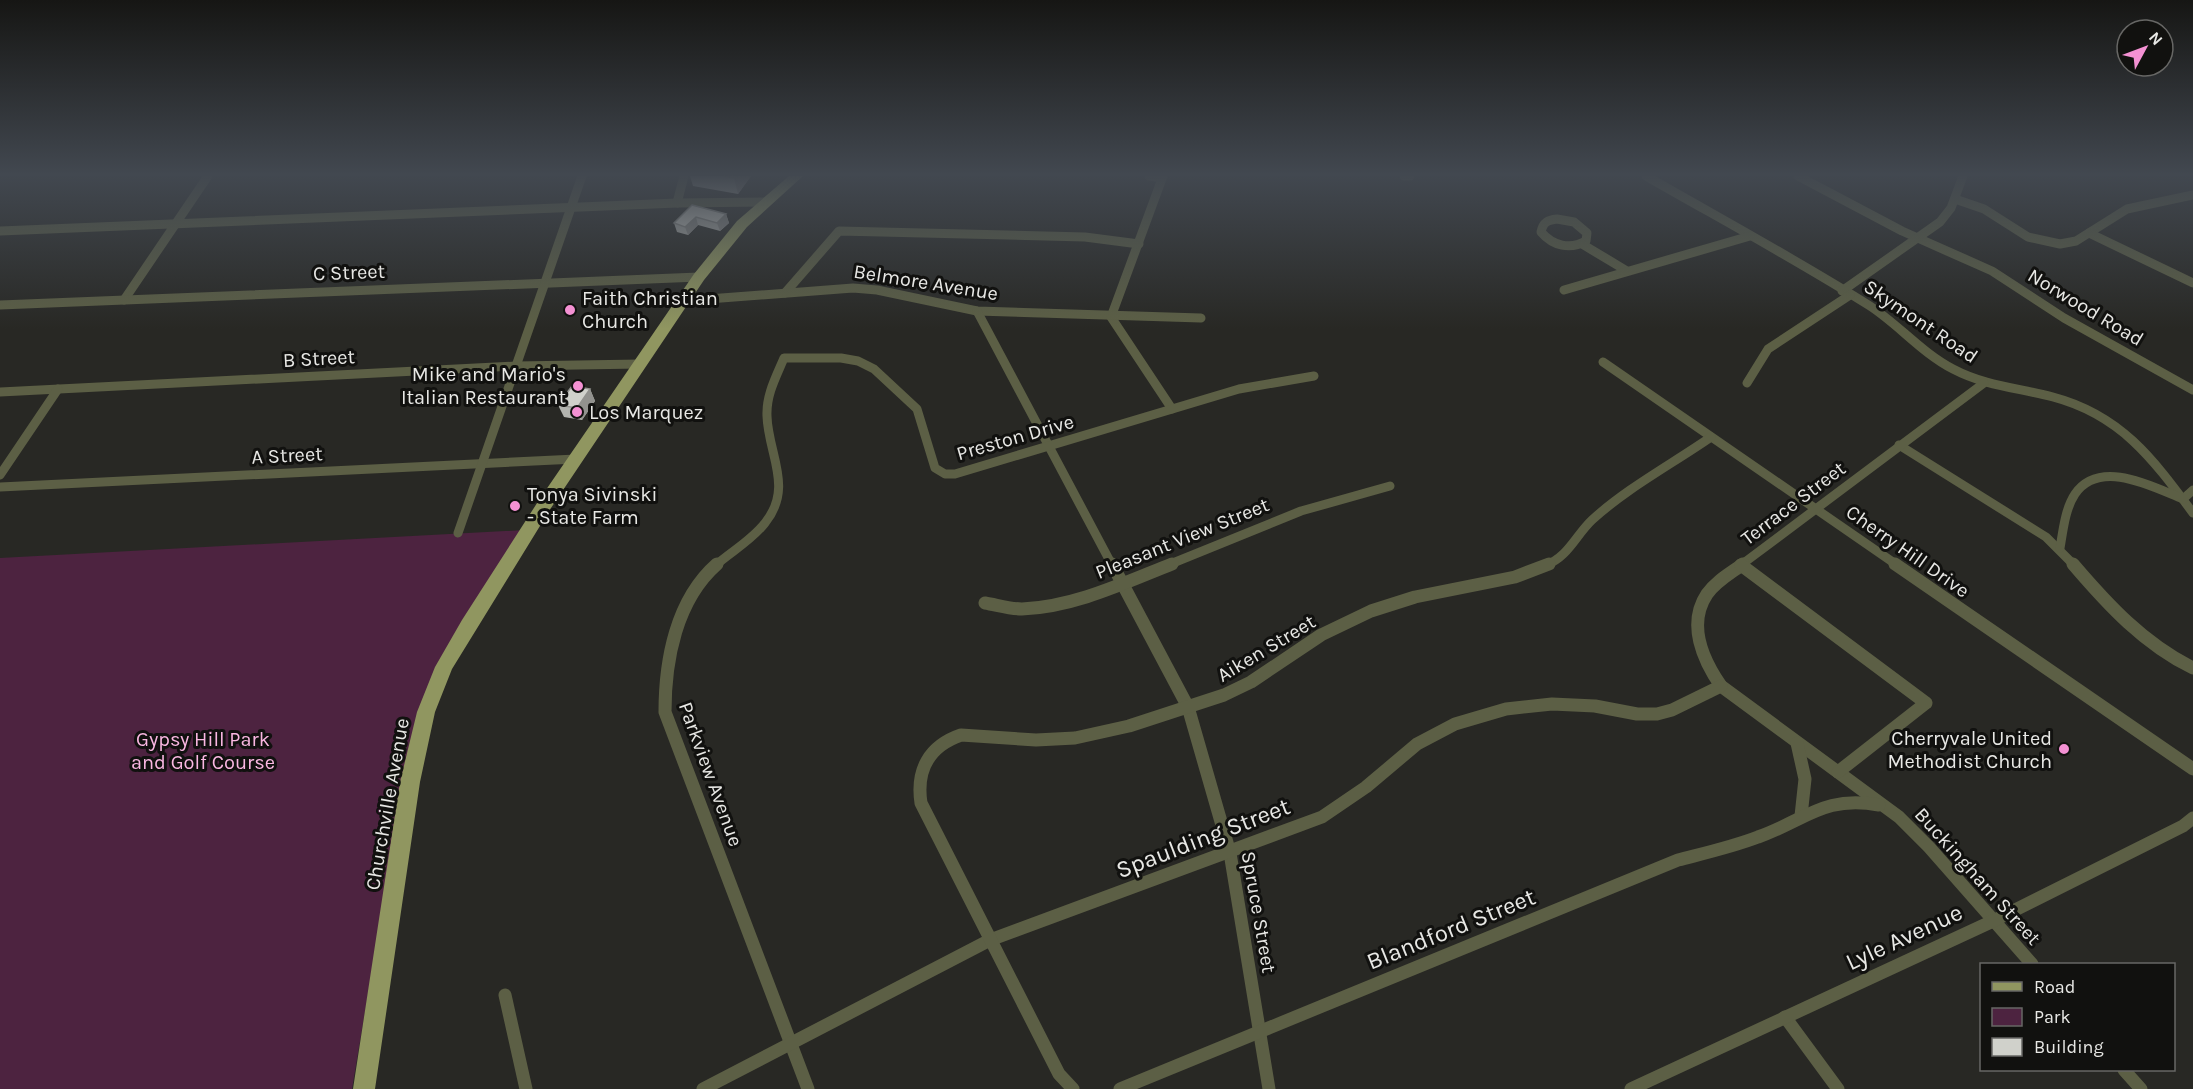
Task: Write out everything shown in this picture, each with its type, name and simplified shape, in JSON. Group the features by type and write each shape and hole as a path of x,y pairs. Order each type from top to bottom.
{"main road":[{"name":"Churchville Avenue","path":"364,1089 409,791 426,712 444,667 461,635 682,301 740,227"}],"street":[{"path":"0,231 105,227"},
{"path":"124,300 173,227"},
{"path":"458,533 565,227"},
{"path":"1145,227 1111,317 1172,409"},
{"path":"1542,227 1542,234 1552,242 1568,246 1582,244 1627,271"},
{"path":"1581,227 1588,235 1582,244"},
{"name":"Skymont Road","path":"1734,227 1888,318 1935,358 1984,383 2055,397 2109,420 2148,452 2193,513"},
{"name":"Norwood Road","path":"1896,227 1992,271 2064,318 2193,390"},
{"path":"1747,383 1768,349 1933,227"},
{"path":"2011,227 2023,235 2042,242 2068,243 2097,227"},
{"path":"785,293 839,231 1084,237 1139,244"},
{"path":"2089,232 2193,283"},
{"path":"1564,290 1750,236"},
{"name":"C Street","path":"0,305 699,277"},
{"name":"Belmore Avenue","path":"682,301 843,288 868,289 977,311 1111,317 1201,318"},
{"name":"Spruce Street","path":"977,311 1188,707 1230,853 1269,1089"},
{"name":"Preston Drive","path":"784,358 841,358 858,361 870,367 896,387 917,409 935,468 940,473 955,474 1239,389 1314,376"},
{"name":"Parkview Avenue","path":"784,358 767,406 780,486 778,500 764,526 708,572 688,598 675,635 664,701 665,712 808,1089"},
{"name":"Cherry Hill Drive","path":"1603,362 2193,769"},
{"name":"B Street","path":"0,392 516,366 640,364"},
{"name":"Terrace Street","path":"1721,686 1704,660 1697,628 1700,606 1708,592 1814,508 1984,383"},
{"path":"0,475 58,389"},
{"name":"Aiken Street","path":"990,940 921,803 920,779 930,752 944,741 961,735 1036,740 1066,739 1128,726 1244,686 1321,635 1371,611 1415,597 1515,577 1551,563 1568,550 1584,528 1603,511 1711,437"},
{"path":"1899,445 2046,537 2060,548 2104,599 2135,630 2159,649 2193,668"},
{"name":"A Street","path":"0,487 576,459"},
{"path":"2060,548 2066,516 2074,495 2082,486 2095,478 2108,476 2124,478 2183,500 2193,490"},
{"name":"Pleasant View Street","path":"985,603 1012,609 1039,608 1122,584 1295,513 1390,486"},
{"path":"1741,565 1926,703 1838,772"},
{"name":"Spaulding Street","path":"703,1089 990,940 1230,853 1334,810 1366,787 1417,744 1464,721 1506,709 1552,704 1595,706 1637,714 1657,714 1672,710 1721,686"},
{"name":"Buckingham Street","path":"1721,686 1886,807 1924,841 2031,963"},
{"path":"1797,741 1805,761 1806,776 1801,816"},
{"name":"Blandford Street","path":"1120,1089 1260,1034 1678,860 1760,837 1832,803 1859,800 1886,807"},
{"name":"Lyle Avenue","path":"1630,1089 1993,921 2183,826 2193,818"},
{"path":"990,940 1059,1074 1073,1089"},
{"path":"505,995 526,1089"},
{"path":"1785,1017 1838,1089"},
{"path":"2125,1071 2141,1089"}],"green space":[{"name":"Gypsy Hill Park and Golf Course","path":"525,530 472,610 404,779 352,1089 0,1089 0,558"}],"building":[{"path":"572,386 590,389 577,408 558,405"}],"place":[{"name":"Faith Christian Church","path":"570,310"},
{"name":"Mike and Mario's Italian Restaurant","path":"578,386"},
{"name":"Los Marquez","path":"577,412"},
{"name":"Tonya Sivinski - State Farm","path":"515,506"},
{"name":"Cherryvale United Methodist Church","path":"2064,749"}]}
